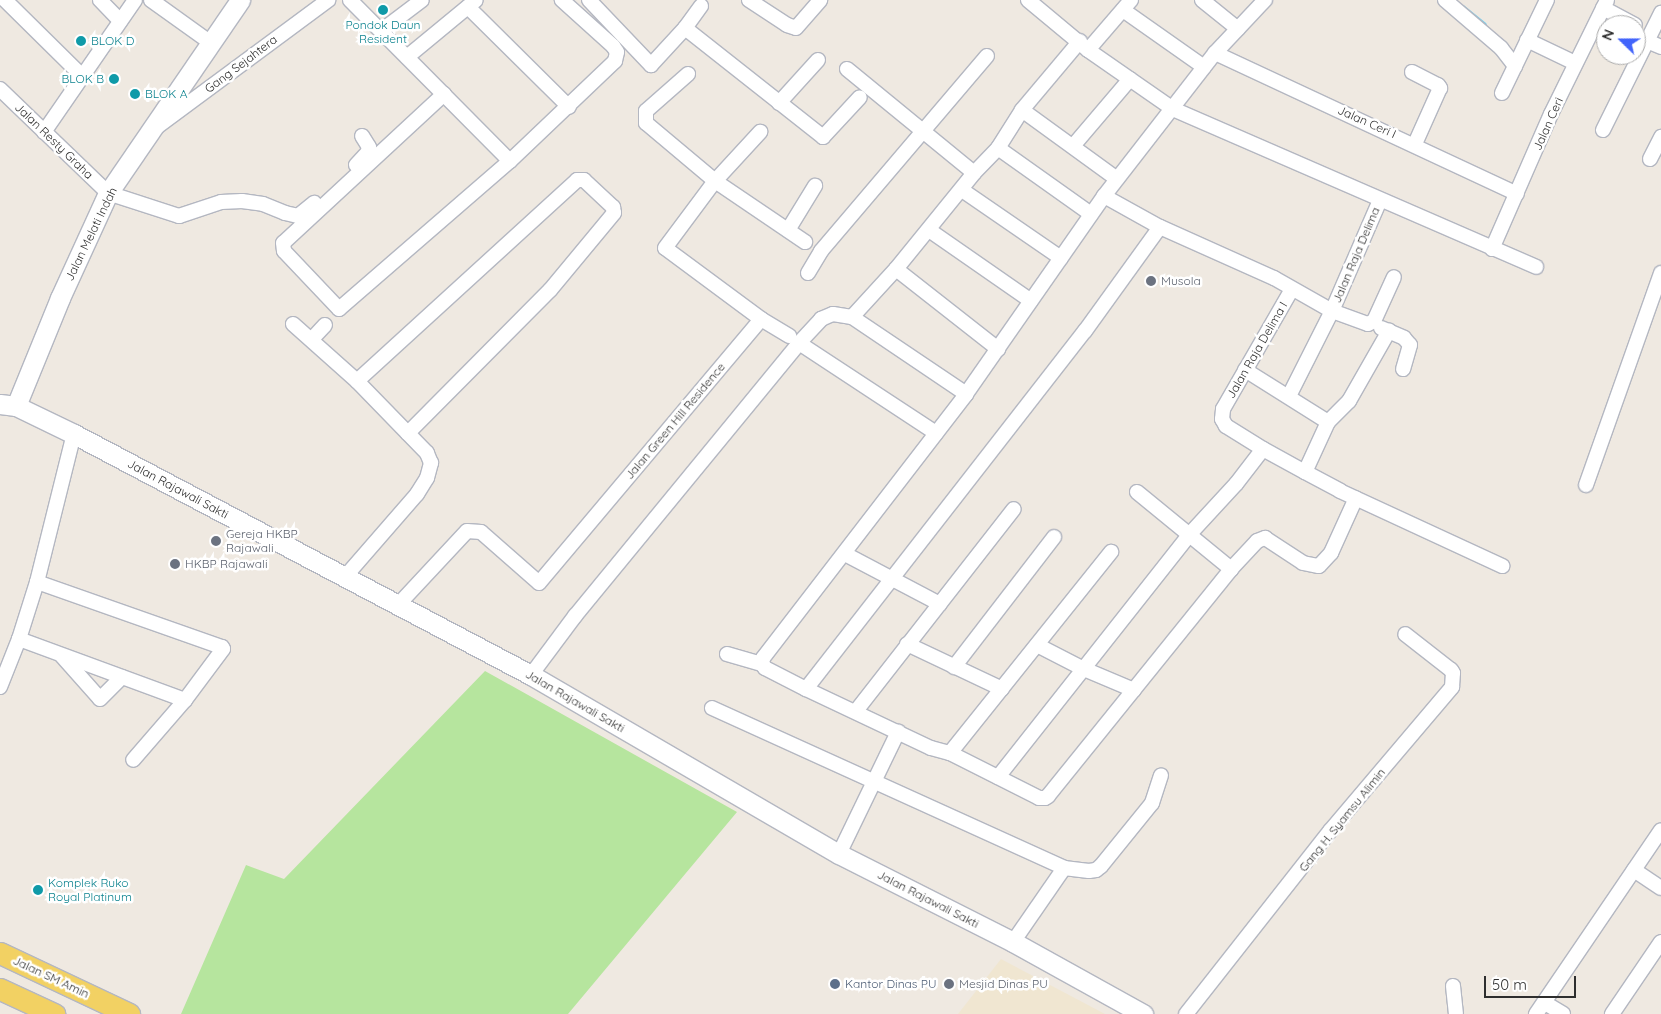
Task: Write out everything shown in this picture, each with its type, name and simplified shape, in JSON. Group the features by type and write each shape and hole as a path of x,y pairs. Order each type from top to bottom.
{"main road":[{"name":"Jalan SM Amin","path":"0,953 129,1014"},
{"path":"0,989 54,1014"}],"street":[{"path":"5,0 83,77"},
{"path":"100,0 120,21"},
{"path":"44,132 135,0"},
{"path":"151,0 211,43"},
{"name":"Jalan Melati Indah","path":"8,405 108,193 240,0"},
{"name":"Gang Sejahtera","path":"154,128 328,0"},
{"path":"350,0 510,161"},
{"path":"382,32 422,0"},
{"path":"444,94 283,243 284,251 339,309 510,161 569,107 615,61 617,52 562,0"},
{"path":"589,0 651,65 685,28 700,2"},
{"path":"749,0 787,26 796,28 820,0"},
{"path":"1028,0 1084,46 1173,108 1492,250 1536,267"},
{"path":"1202,0 1238,29"},
{"path":"762,664 763,658 845,554 966,394 1104,196 1204,67 1265,0"},
{"path":"1444,0 1501,48 1514,66"},
{"path":"1502,93 1547,0"},
{"path":"852,316 896,269 974,173 998,148 1022,110 1129,3 1204,67"},
{"path":"407,57 472,4 569,107"},
{"path":"1605,4 1621,15"},
{"name":"Jalan Ceri","path":"1492,250 1575,63 1605,4"},
{"path":"1603,130 1661,13"},
{"path":"685,28 822,137 860,97"},
{"path":"1646,34 1661,47"},
{"path":"1527,40 1575,63"},
{"name":"Jalan Ceri I","path":"1216,53 1415,144 1517,194"},
{"path":"808,273 821,251 987,56"},
{"path":"780,103 818,60"},
{"path":"847,69 974,173"},
{"path":"1412,72 1440,88 1415,144"},
{"path":"688,74 646,111 646,122 715,181 805,242"},
{"path":"1073,146 1130,79"},
{"name":"Jalan Resty Graha","path":"0,89 108,193"},
{"path":"1022,110 1117,179"},
{"path":"760,132 715,181 665,248 761,319 936,433"},
{"path":"108,193 179,216 221,202 242,201 263,204 298,216 366,156 369,147 362,136"},
{"path":"1650,159 1661,138"},
{"path":"998,148 1091,214"},
{"path":"357,381 577,180 584,180 613,206 614,214 550,290 408,433"},
{"path":"788,230 815,186"},
{"path":"962,190 1061,258"},
{"path":"1104,196 1160,227 1274,278 1292,290 1332,311 1371,324 1404,338 1410,345 1403,369"},
{"name":"Jalan Raja Delima","path":"1289,396 1332,311 1380,200"},
{"path":"806,689 1085,331 1160,227"},
{"path":"929,230 1031,301"},
{"path":"896,269 998,349"},
{"path":"1586,485 1661,273"},
{"path":"1371,324 1394,277"},
{"name":"Jalan Raja Delima I","path":"1263,449 1226,426 1222,419 1223,409 1292,290"},
{"path":"531,675 575,616 794,340 820,319 833,314 852,316 966,394"},
{"name":"Jalan Green Hill Residence","path":"398,605 467,531 481,532 539,583 761,319"},
{"path":"293,324 357,381 427,454 431,463 427,478 417,494 344,578"},
{"path":"312,339 325,325"},
{"path":"1306,472 1328,422 1349,401 1389,331"},
{"path":"1245,370 1328,422"},
{"name":"Jalan Rajawali Sakti","path":"8,405 74,434 531,675 839,854 1012,942 1143,1014"},
{"path":"0,687 19,639 37,582 74,434"},
{"path":"998,777 1188,536 1236,484 1263,449 1356,498 1502,566"},
{"path":"1137,492 1188,536 1231,569"},
{"path":"726,654 762,664 764,668 806,689 932,748 950,753 1039,798 1051,801 1048,796 1231,569 1262,538 1303,563 1313,567 1319,566 1331,552 1356,498"},
{"path":"856,711 1014,509"},
{"path":"954,666 1054,537"},
{"path":"950,753 1111,552"},
{"path":"845,554 940,604"},
{"path":"37,582 221,646 223,649 185,700 134,760"},
{"name":"Gang H. Syamsu Alimin","path":"1186,1014 1330,832 1452,686 1453,673 1451,670 1405,634"},
{"path":"19,639 185,700"},
{"path":"907,644 1002,689"},
{"path":"1036,645 1084,669 1134,690"},
{"path":"59,654 100,699 122,677"},
{"path":"712,708 1064,868 1089,871 1096,870 1102,866 1152,803 1161,775"},
{"path":"839,854 898,732"},
{"path":"1563,1014 1540,1008 1661,830"},
{"path":"1012,942 1064,868"},
{"path":"1634,870 1661,888"},
{"path":"1612,1014 1661,942"},
{"path":"1453,986 1456,1014"}],"shaded area":[{"path":"1001,959 1105,1014 958,1014"}],"green space":[{"path":"485,671 737,812 568,1014 181,1014 246,865 284,879"}],"waterway":[{"path":"1463,7 1485,25"}],"place":[{"name":"Pondok Daun Resident","path":"383,10"},
{"name":"BLOK D","path":"81,41"},
{"name":"BLOK B","path":"114,79"},
{"name":"BLOK A","path":"135,94"},
{"name":"Musola","path":"1151,281"},
{"name":"Gereja HKBP Rajawali","path":"216,541"},
{"name":"HKBP Rajawali","path":"175,564"},
{"name":"Komplek Ruko Royal Platinum","path":"38,890"},
{"name":"Kantor Dinas PU","path":"835,984"},
{"name":"Mesjid Dinas PU","path":"949,984"}]}
